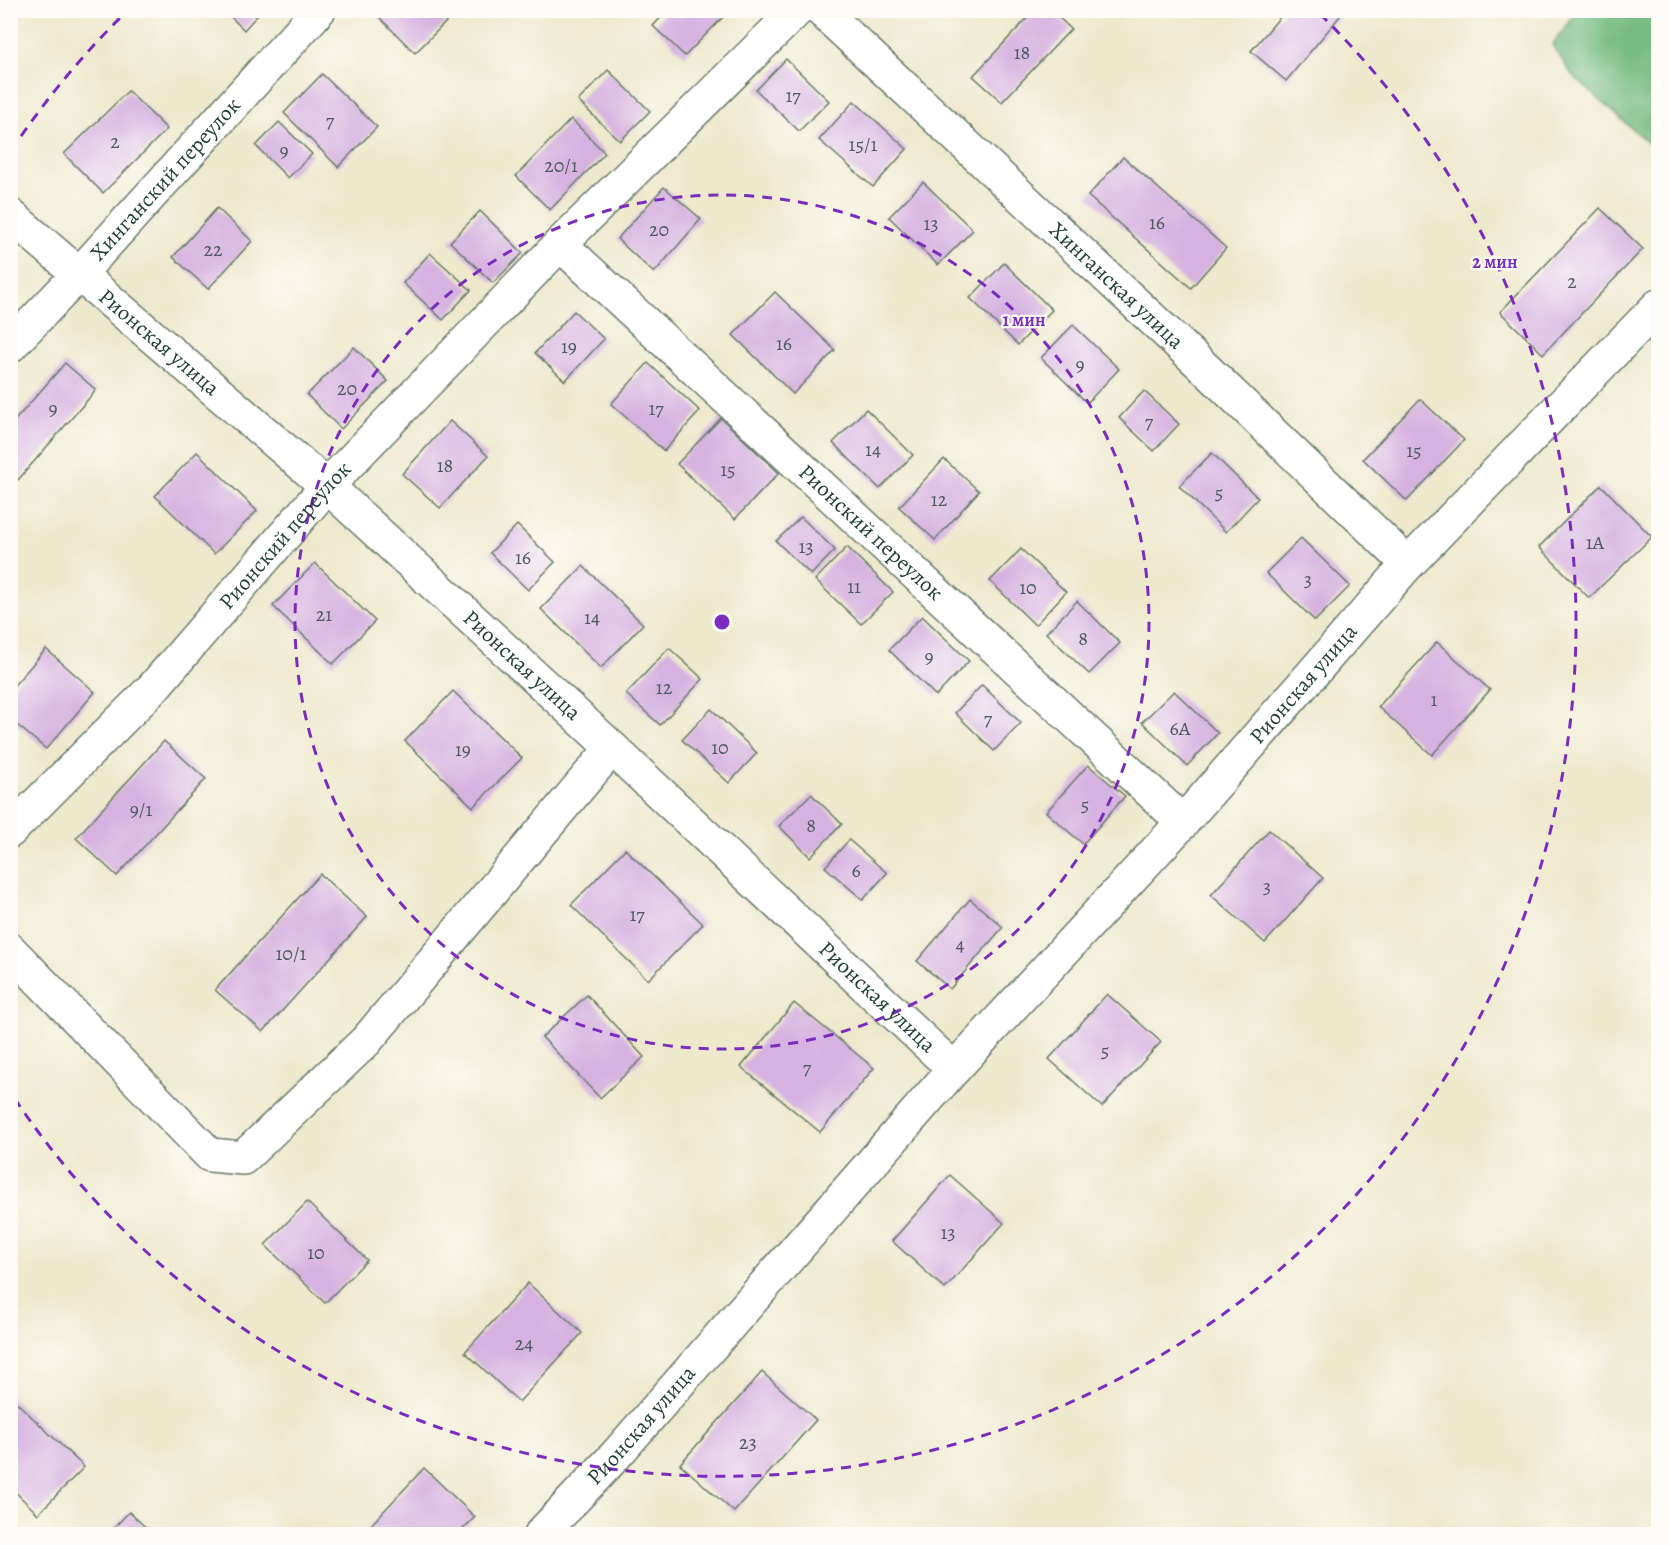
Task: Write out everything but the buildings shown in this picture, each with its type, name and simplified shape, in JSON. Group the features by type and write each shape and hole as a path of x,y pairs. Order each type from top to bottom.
{"street":[{"name":"Хинганский переулок","path":"10,346 80,273 319,10"},
{"name":"Рионский переулок","path":"10,831 152,689 327,486 560,244 796,10"},
{"name":"Хинганская улица","path":"821,10 1209,372 1408,564"},
{"name":"Рионская улица","path":"10,215 327,486 612,748 954,1069"},
{"name":"Рионский переулок","path":"560,244 1183,822"},
{"name":"Рионская улица","path":"541,1534 615,1456 954,1069 1183,822 1408,564 1654,319"},
{"path":"10,950 210,1155 243,1158 366,1041 612,748"}],"green space":[{"path":"1578,11 1658,11 1658,152 1572,75 1552,45"}]}
